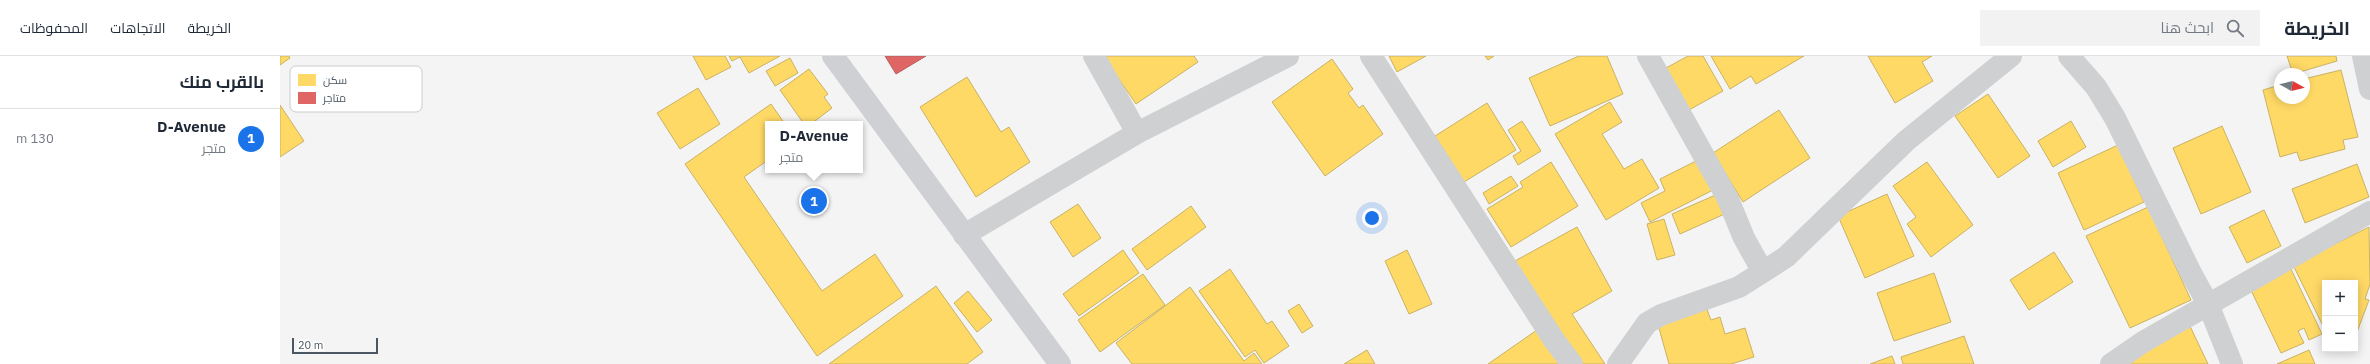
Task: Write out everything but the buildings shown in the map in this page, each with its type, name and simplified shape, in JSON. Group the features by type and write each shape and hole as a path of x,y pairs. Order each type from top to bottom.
{"main road":[{"path":"833,56 1060,364"}],"street":[{"path":"1094,56 1137,133"},
{"path":"964,235 1137,133 1288,56"},
{"path":"1371,56 1554,340 1572,364"},
{"path":"1648,56 1728,199 1744,238 1763,272"},
{"path":"1618,364 1647,323 1661,315 1739,287 1786,257 1906,141 2011,56"},
{"path":"2069,56 2096,87 2115,118 2187,266 2208,304 2232,364"},
{"path":"2363,56 2370,90"},
{"path":"2111,364 2143,342 2370,212"}],"place":[{"name":"D-Avenue","path":"814,201"}]}
